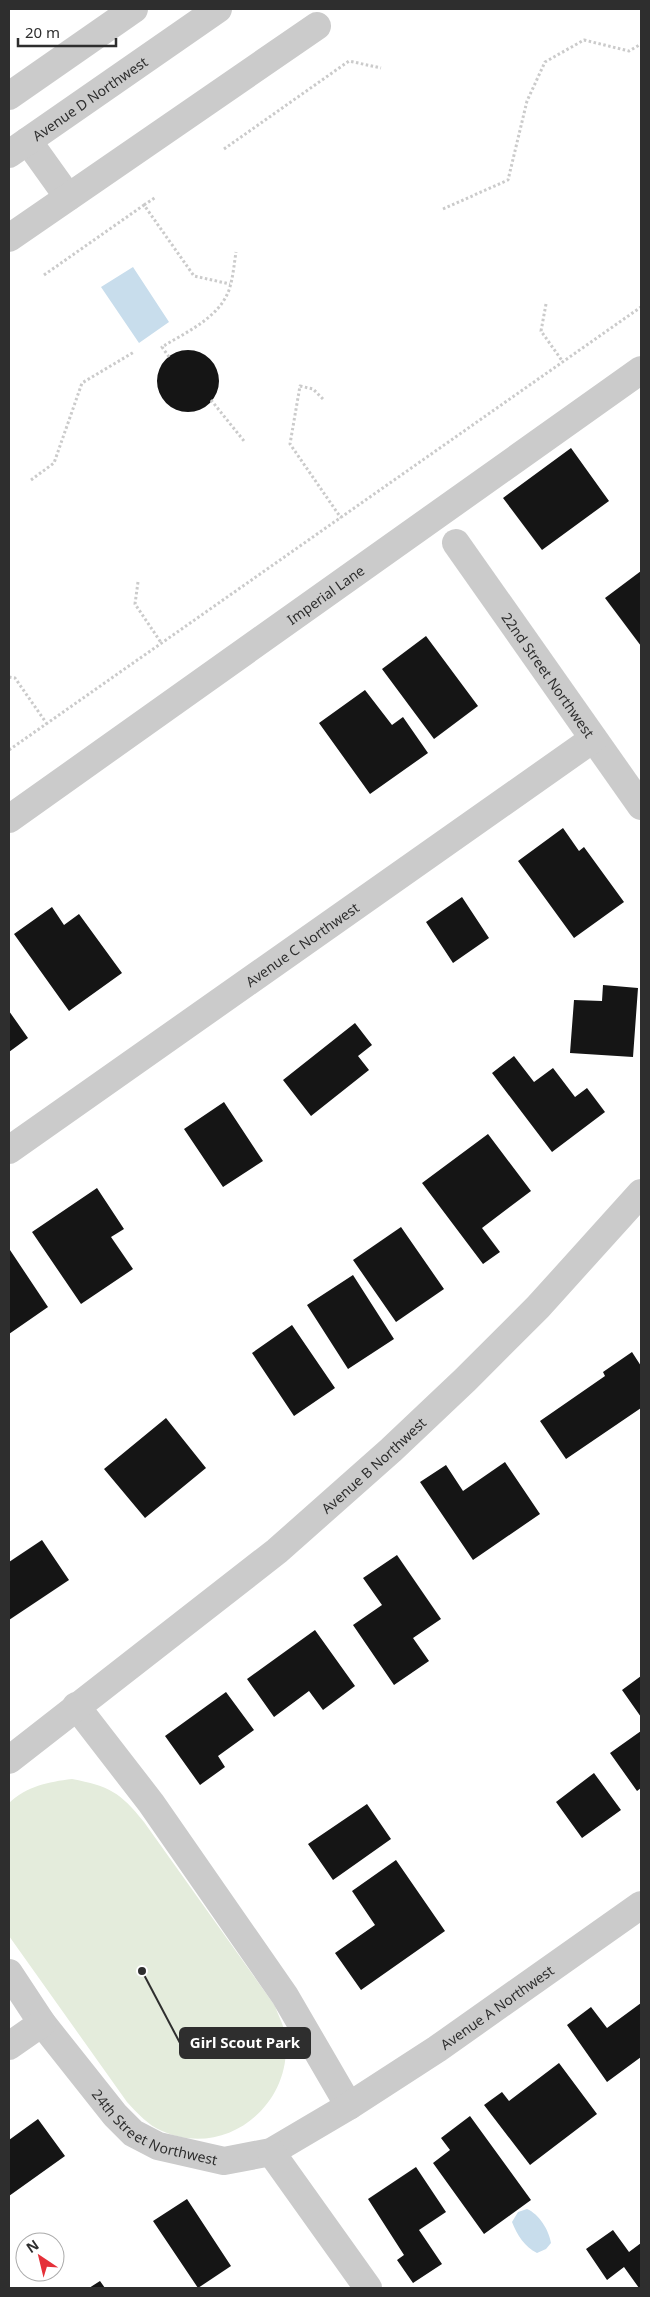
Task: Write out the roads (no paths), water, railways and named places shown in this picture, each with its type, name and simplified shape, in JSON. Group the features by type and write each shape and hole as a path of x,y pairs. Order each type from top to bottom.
{"street":[{"path":"9,96 134,9"},
{"name":"Avenue D Northwest","path":"18,148 218,9"},
{"path":"9,238 317,26"},
{"path":"18,148 68,197"},
{"name":"Imperial Lane","path":"9,819 641,370"},
{"name":"22nd Street Northwest","path":"456,543 641,806"},
{"name":"Avenue C Northwest","path":"9,1150 593,739"},
{"name":"Avenue B Northwest","path":"76,1706 277,1551 391,1450 538,1307 641,1193"},
{"path":"9,1760 76,1706 151,1804 285,1996 349,2106"},
{"name":"Avenue A Northwest","path":"349,2106 437,2049 641,1905"},
{"name":"24th Street Northwest","path":"9,1974 42,2023 115,2115 133,2132 158,2146 224,2161 271,2152 349,2106"},
{"path":"9,2046 42,2023"},
{"path":"271,2152 362,2286"}],"water":[{"path":"133,267 169,322 139,343 101,287"},
{"path":"527,2209 539,2219 546,2228 550,2238 551,2243 546,2249 537,2253 522,2240 512,2222 518,2212"}],"place":[{"name":"Girl Scout Park","path":"142,1971"}]}
